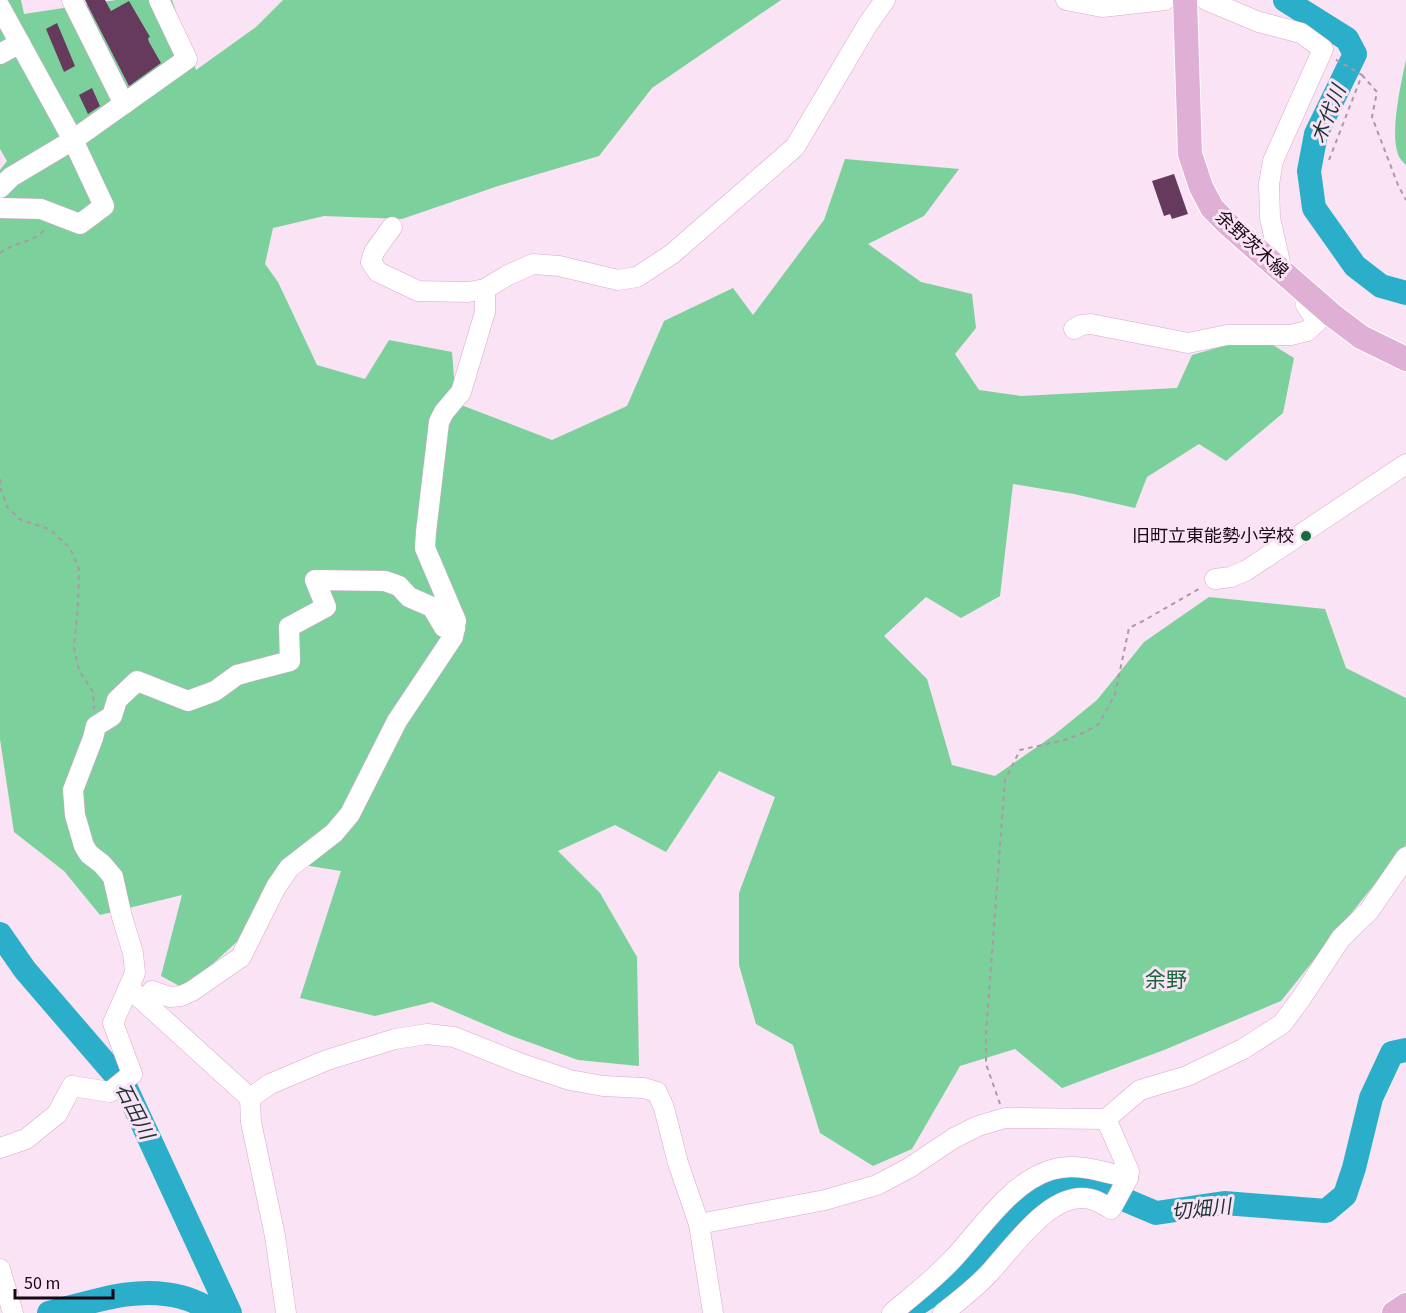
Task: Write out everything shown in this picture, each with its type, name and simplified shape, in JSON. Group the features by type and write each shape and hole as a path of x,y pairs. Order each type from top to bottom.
{"main road":[{"name":"余野茨木線","path":"1185,0 1190,154 1201,187 1212,208 1312,298 1361,338 1406,359"}],"street":[{"path":"72,0 124,104"},
{"path":"0,188 10,177 73,140 188,59 159,0"},
{"path":"392,227 374,252 371,262 378,272 418,291 468,292 485,289 533,264 559,266 618,280 637,277 672,254 795,147 868,24 885,0"},
{"path":"1066,0 1102,7 1165,0"},
{"path":"1206,0 1259,22 1300,33 1323,49 1273,161 1269,184 1270,218 1282,271"},
{"path":"0,7 73,140 104,206 80,224 41,209 0,208"},
{"path":"0,54 20,43"},
{"path":"152,991 170,996 181,996 192,991 241,957 276,887 289,868 334,833 350,814 397,721 453,637 456,621 425,548 426,532 439,422 444,412 461,393 485,312 485,289"},
{"path":"1074,329 1081,325 1091,324 1188,343 1227,335 1291,335 1307,331 1317,322 1306,305 1312,298"},
{"path":"1215,579 1231,577 1247,570 1406,464"},
{"path":"0,1148 26,1139 57,1114 72,1086 110,1092 132,1074 113,1023 135,973 133,953 113,877 89,854 75,815 73,790 96,726 112,716 117,700 137,681 188,701 215,691 237,675 290,661 289,627 326,607 315,580 385,581 399,586 410,597 432,607 444,627 454,629"},
{"path":"699,1224 825,1200 878,1185 909,1168 954,1138 978,1126 1005,1118 1106,1119 1140,1090 1187,1077 1243,1049 1282,1024 1341,938 1369,911 1406,857"},
{"path":"129,988 250,1098 251,1122 275,1236 286,1313"},
{"path":"250,1098 270,1084 327,1060 395,1039 427,1034 454,1037 570,1080 603,1086 644,1088 657,1092 664,1108 678,1163 699,1224 713,1313"},
{"path":"943,1313 991,1272 1042,1215 1074,1199 1090,1198 1111,1209 1129,1172 1106,1119"},
{"path":"892,1313 951,1262 1014,1192 1034,1178 1051,1170 1070,1167 1093,1168 1128,1178"},
{"path":"0,1269 13,1312"}],"path":[{"path":"1323,49 1336,60 1362,75 1377,92 1372,117 1406,200"},
{"path":"1329,160 1362,75"},
{"path":"0,253 9,246 39,237 56,214"},
{"path":"0,479 1,490 8,508 21,520 49,529 70,548 79,569 74,647 79,670 93,692 96,726"},
{"path":"1005,1118 986,1064 986,1034 1005,780 1020,750 1064,740 1099,724 1115,694 1129,628 1215,579"}],"green space":[{"path":"0,0 21,0 24,14 116,0 172,0 196,70 256,27 283,0 781,0 652,88 599,156 498,186 402,219 324,216 273,228 265,264 278,282 317,365 365,379 389,340 452,352 456,403 552,440 627,406 664,321 733,288 753,315 824,220 845,159 959,169 924,216 868,244 921,282 972,294 976,328 955,354 979,390 1021,396 1177,388 1192,355 1258,336 1294,358 1283,413 1226,461 1199,444 1147,477 1135,508 1074,494 1013,484 1000,596 961,618 926,597 884,636 927,679 952,765 995,776 1054,735 1097,700 1144,642 1209,597 1325,609 1346,668 1406,698 1406,845 1281,1001 1164,1050 1062,1088 1015,1049 960,1066 912,1149 873,1166 820,1133 793,1045 756,1024 739,965 739,893 775,797 719,771 666,852 615,825 558,851 600,893 637,957 639,1066 578,1060 512,1036 432,1002 375,1016 300,998 341,871 297,864 240,939 185,989 161,976 182,895 100,915 64,871 14,832 0,739 0,170 7,161 0,149"},
{"path":"1406,60 1406,165 1399,155 1395,133 1397,107"}],"building":[{"path":"85,0 105,0 111,11 129,1 150,37 149,42 161,63 129,86"},
{"path":"57,23 75,66 64,72 46,29"},
{"path":"92,88 100,106 88,114 79,95"},
{"path":"1174,174 1188,214 1172,219 1170,214 1164,216 1152,181"}],"waterway":[{"name":"木代川","path":"1285,0 1347,39 1355,54 1316,134 1309,171 1314,208 1355,266 1381,286 1406,293"},
{"name":"石田川","path":"0,934 25,970 125,1086 230,1313"},
{"name":"切畑川","path":"903,1313 939,1290 968,1267 1024,1205 1064,1184 1085,1183 1156,1213 1224,1203 1326,1211 1345,1195 1371,1098 1392,1053 1406,1050"},
{"name":"切畑川","path":"49,1313 115,1296 148,1293 186,1298 220,1313"}],"place":[{"name":"旧町立東能勢小学校","path":"1306,536"}],"district":[{"name":"余野","path":"1166,980"}]}
